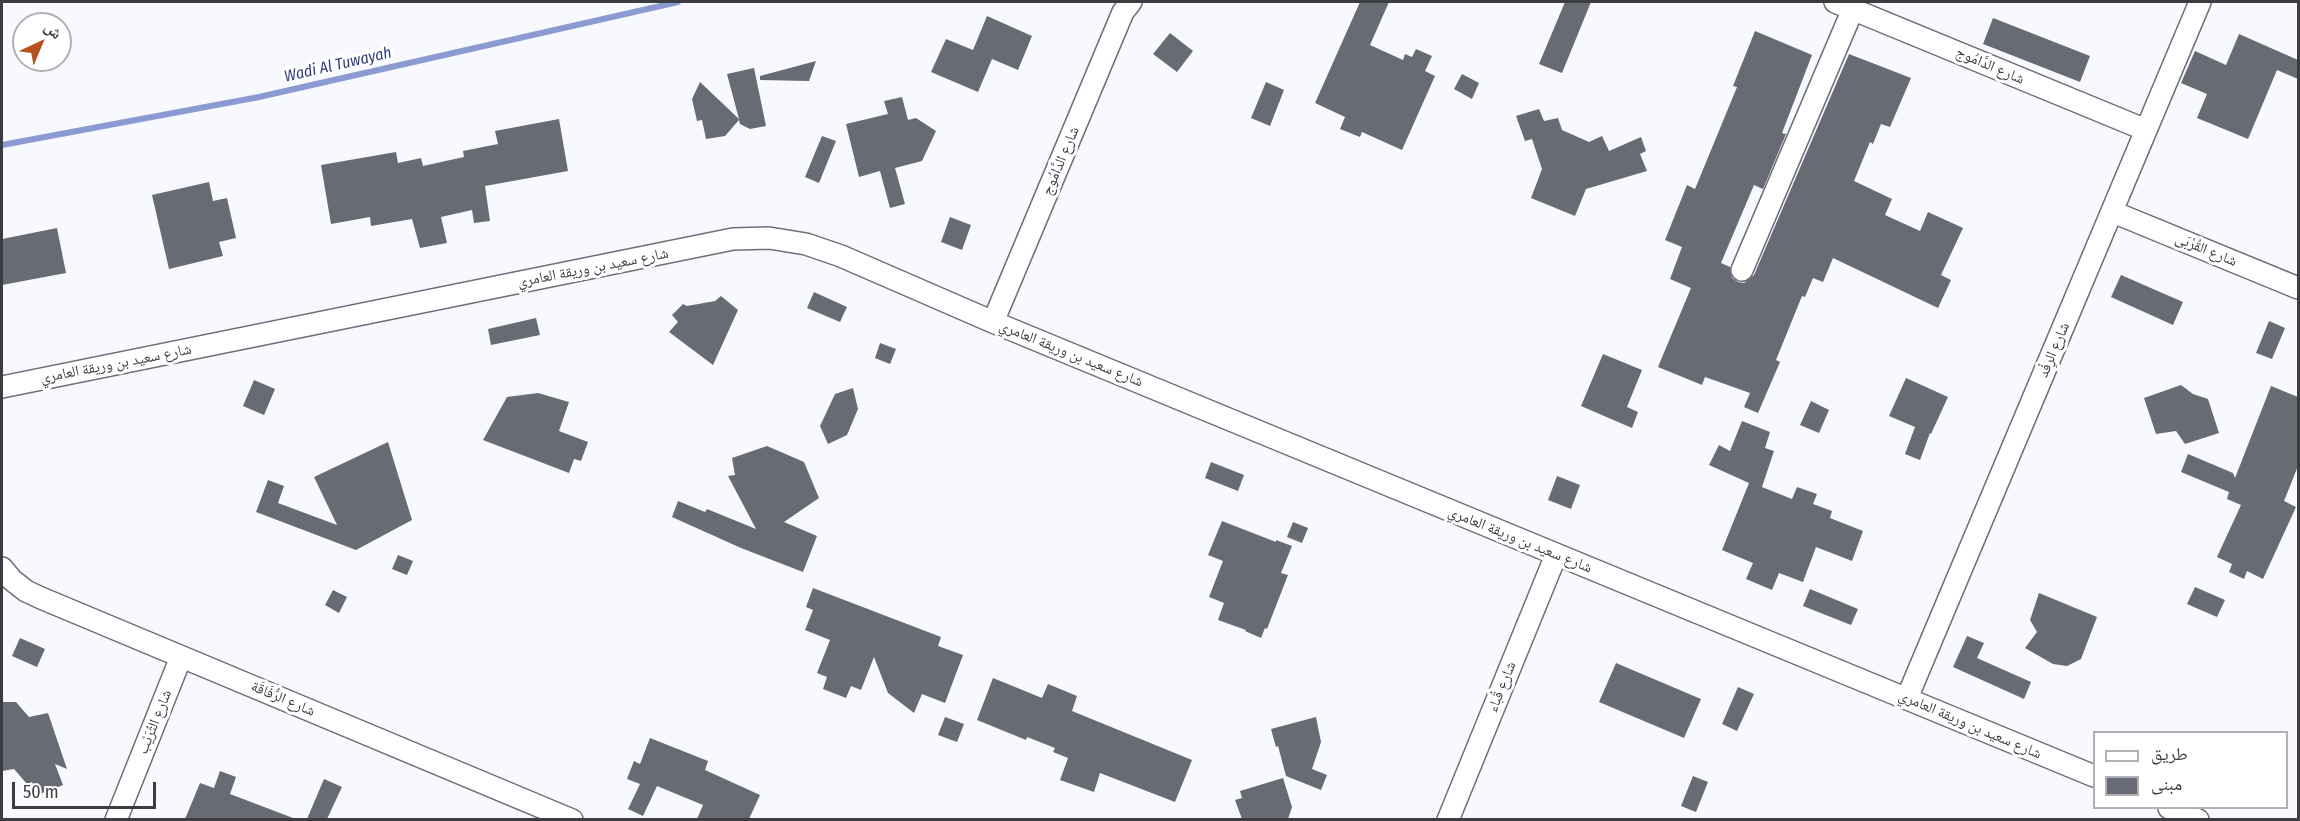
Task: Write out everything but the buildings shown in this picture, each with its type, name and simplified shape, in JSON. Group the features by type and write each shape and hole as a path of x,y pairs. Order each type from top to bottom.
{"street":[{"name":"شارع الدَّامُوج","path":"993,322 1124,12 1131,2"},
{"name":"شارع الرِفْد","path":"1907,698 2200,2"},
{"name":"شارع الدَّامُوج","path":"1844,5 2146,130"},
{"path":"1742,270 1844,5"},
{"name":"شارع القُرْبَى","path":"2113,212 2298,288"},
{"name":"شارع سعيد بن وريقة العامري","path":"2,387 733,239 769,238 806,244 841,256 993,322 2093,776"},
{"name":"شارع قُباء","path":"1448,819 1556,555"},
{"name":"شارع الرُّفَاقَة","path":"2,568 26,591 572,819"},
{"name":"شارع الثُرَيْب","path":"116,819 181,657"},
{"path":"2174,809 2198,819"}],"waterway":[{"name":"Wadi Al Tuwayah","path":"2,145 259,97 678,2"}]}
